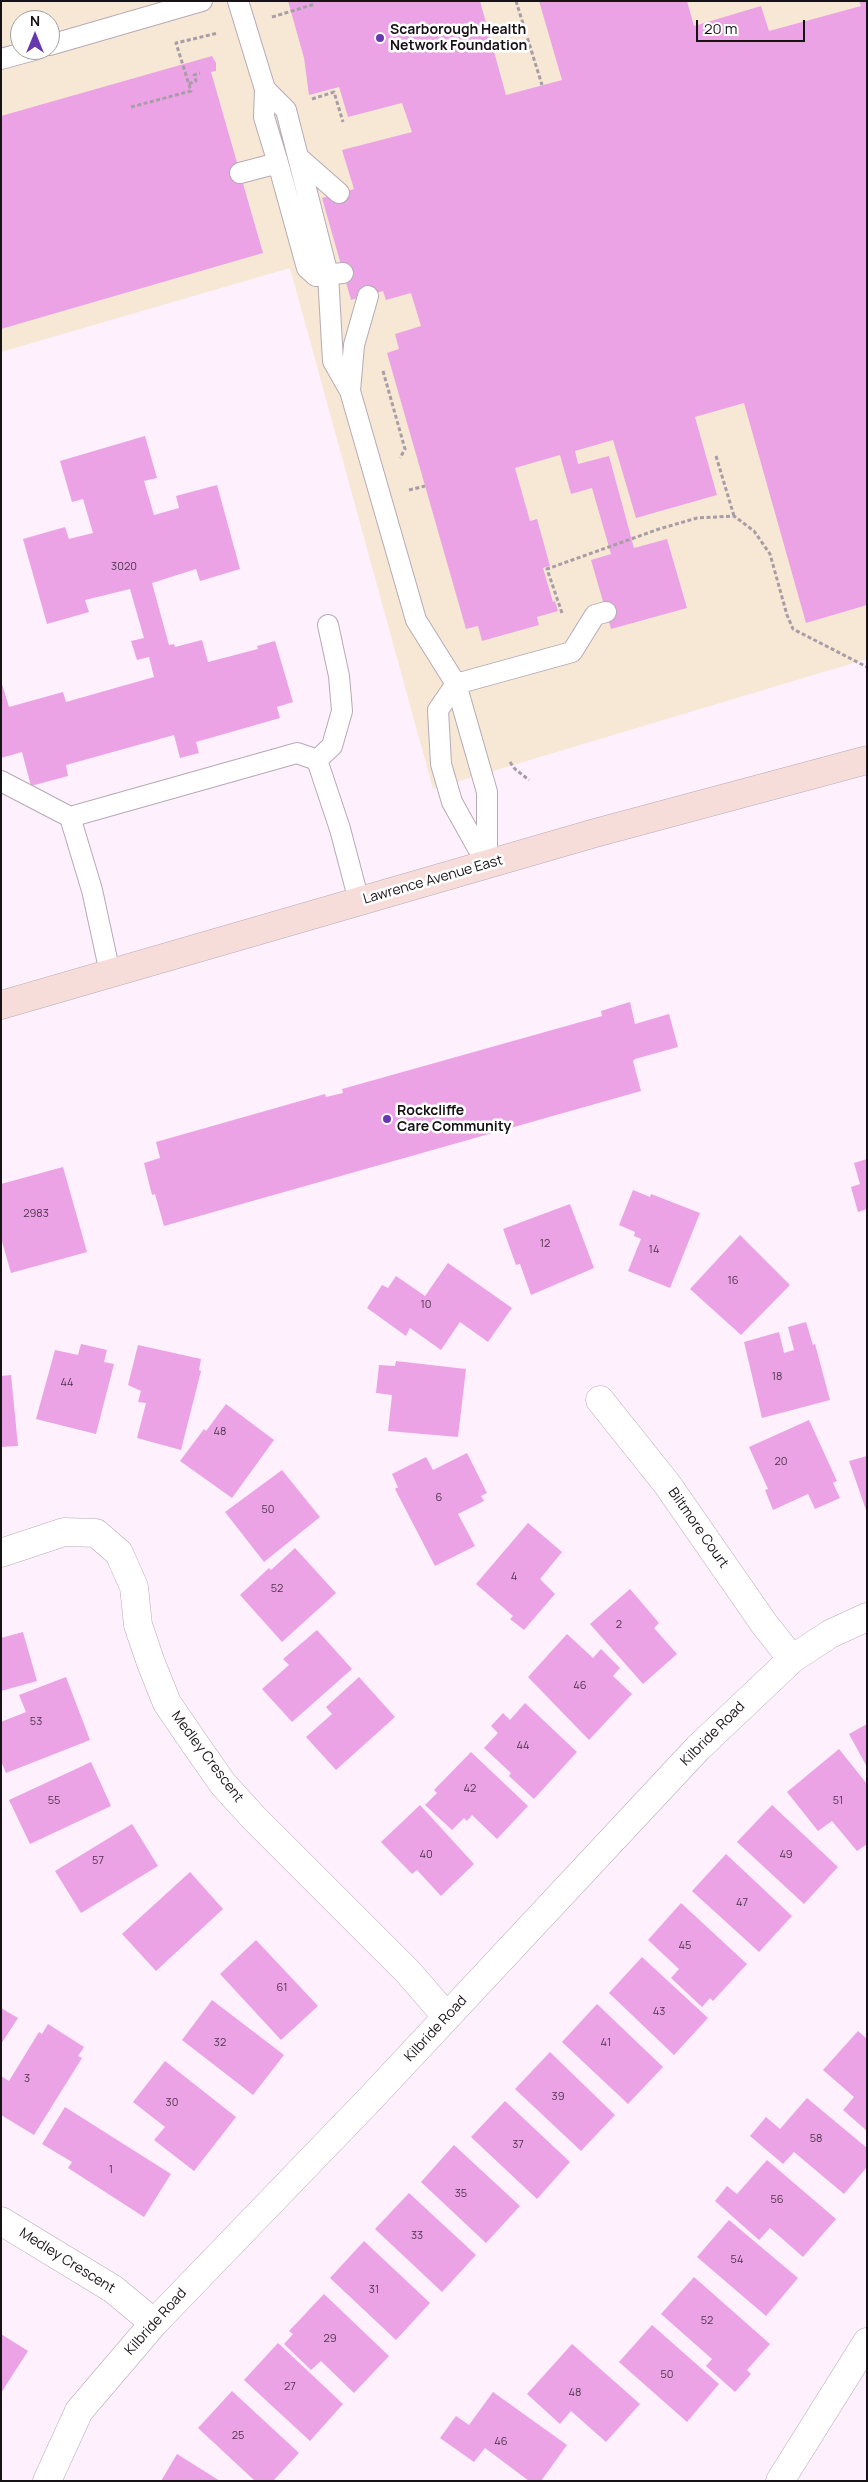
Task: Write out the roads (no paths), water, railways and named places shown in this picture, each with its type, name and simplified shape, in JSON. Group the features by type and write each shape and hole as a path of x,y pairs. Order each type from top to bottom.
{"main road":[{"name":"Lawrence Avenue East","path":"1,1005 595,832 867,760"}],"street":[{"name":"Biltmore Court","path":"600,1400 667,1484 765,1625 792,1659"},
{"name":"Medley Crescent","path":"1,1553 64,1532 96,1533 118,1553 134,1587 138,1625 150,1663 167,1703 223,1784 254,1818 408,1972 447,2017"},
{"name":"Kilbride Road","path":"47,2481 79,2411 154,2322 447,2017 698,1748 792,1659 830,1634 867,1617"},
{"name":"Medley Crescent","path":"1,2221 113,2289 154,2322"},
{"path":"780,2481 867,2342"}],"lane":[{"path":"60,42 202,1"},
{"path":"238,1 265,89 264,117 308,268 316,276 336,274"},
{"path":"265,89 286,110 298,157 336,274 333,362 350,391 416,620 456,684 487,792 487,865"},
{"path":"298,157 339,193"},
{"path":"240,173 278,163"},
{"path":"350,391 354,345 368,296"},
{"path":"487,865 452,802 441,764 438,710 456,684 572,652 595,615 606,612"},
{"path":"317,760 332,746 342,711 340,676 328,625"},
{"path":"1,781 70,817 297,753 317,760"},
{"path":"317,760 340,829 359,902"},
{"path":"70,817 92,890 110,973"}],"place":[{"name":"Scarborough Health Network Foundation","path":"380,38"},
{"name":"Rockcliffe Care Community","path":"387,1119"}]}
